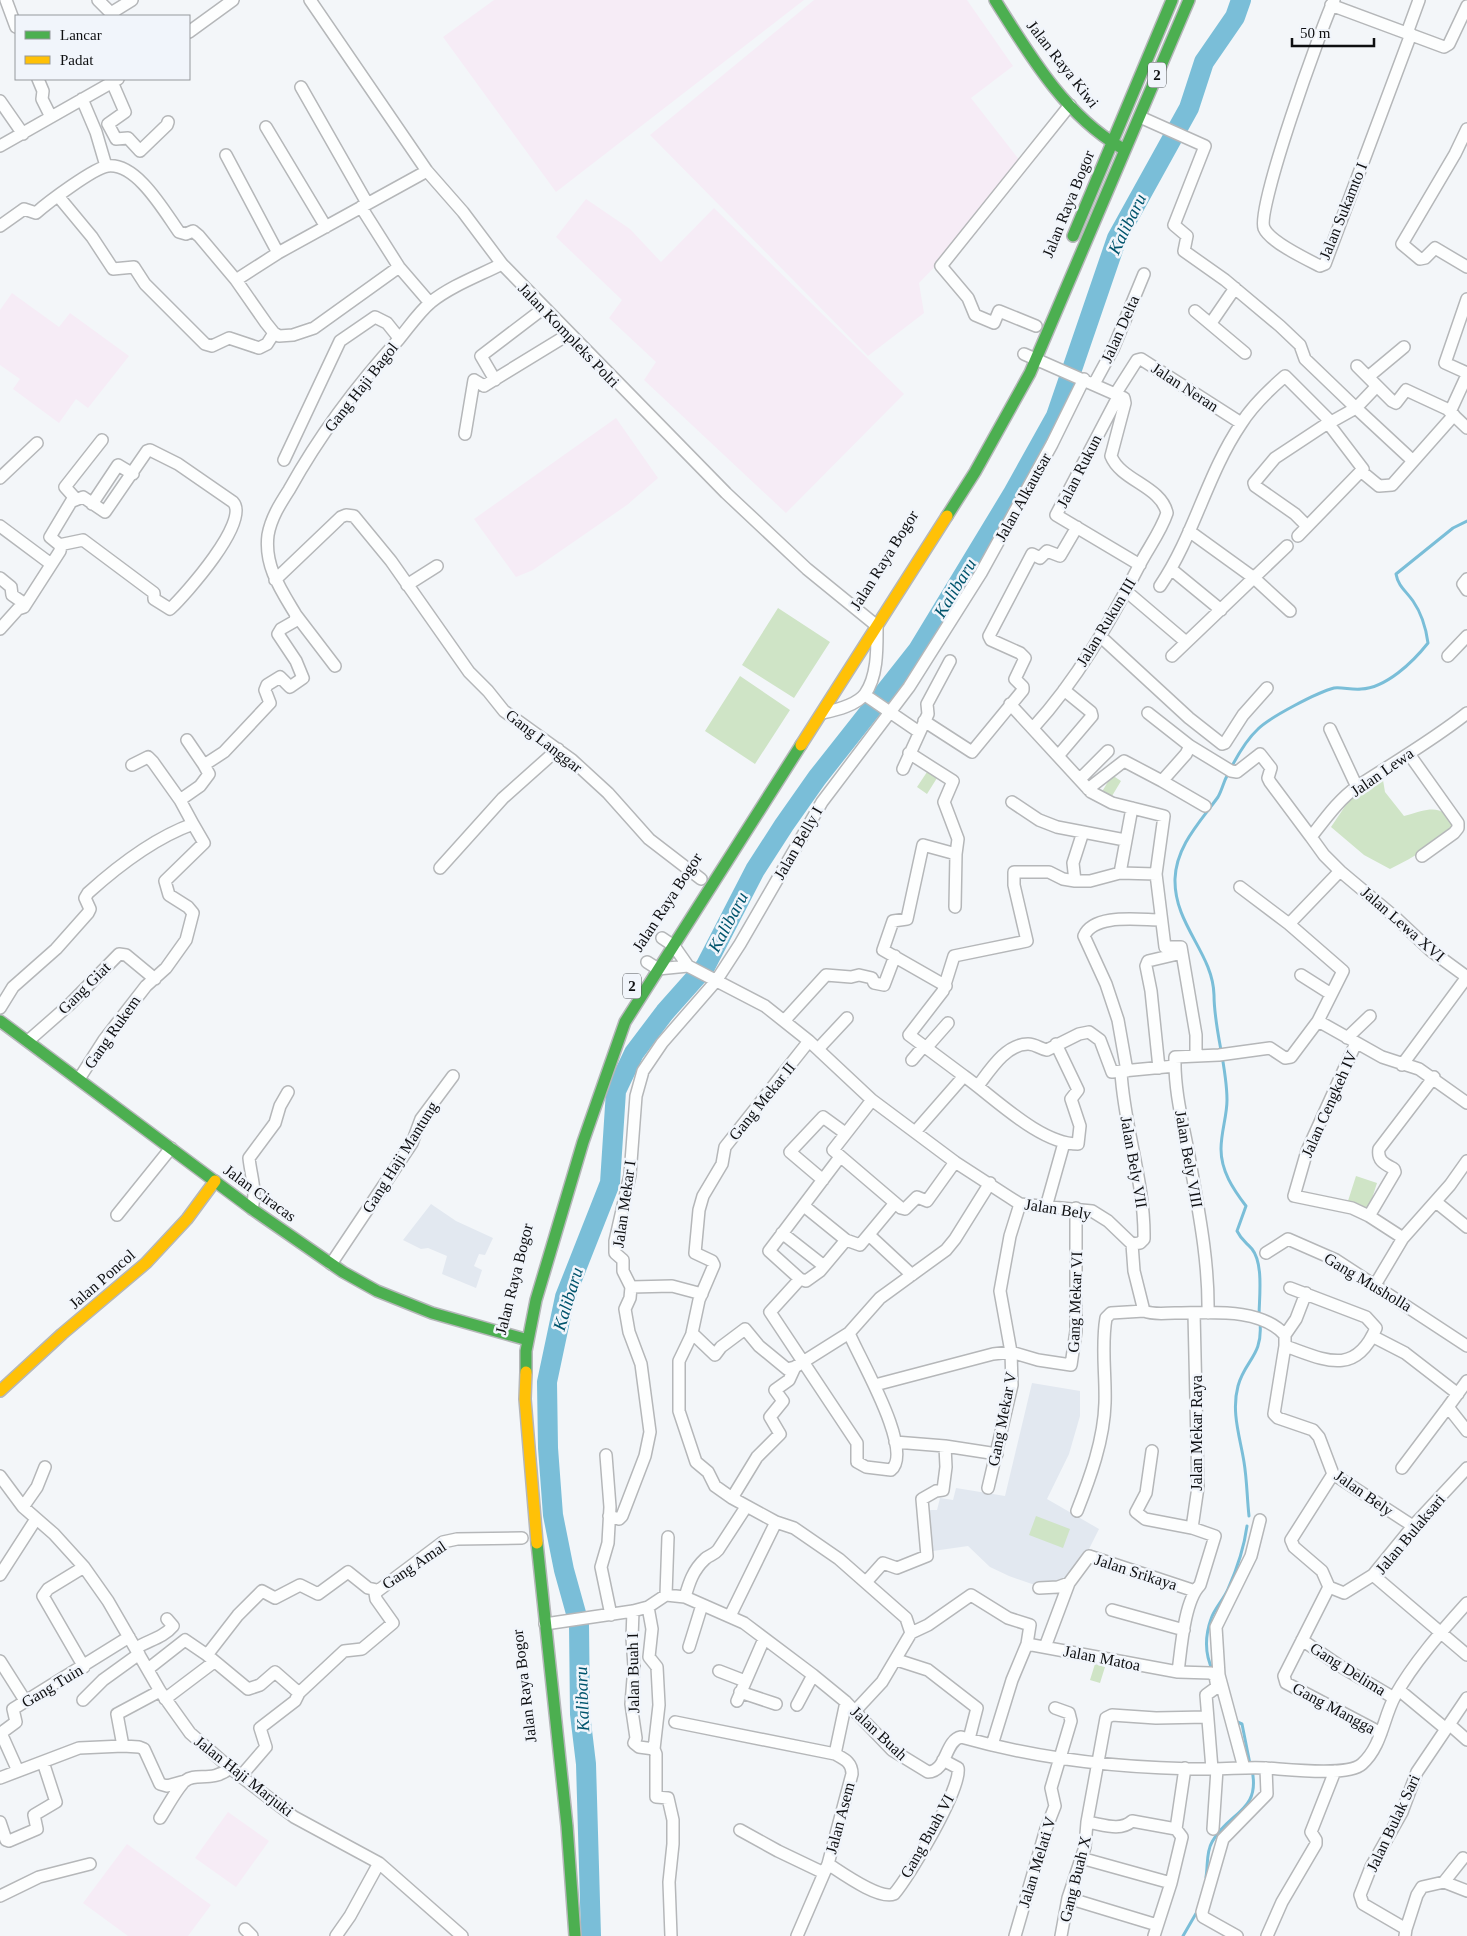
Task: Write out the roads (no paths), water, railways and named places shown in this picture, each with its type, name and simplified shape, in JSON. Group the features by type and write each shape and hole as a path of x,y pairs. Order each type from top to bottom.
{"main road":[{"name":"Jalan Raya Kiwi","path":"995,0 1070,105 1111,143"},
{"name":"Jalan Raya Bogor","path":"1068,248 1172,0"},
{"name":"Jalan Raya Bogor","path":"575,1936 568,1834 545,1624 525,1399 528,1340 536,1300 603,1081 625,1022 983,459 1030,373 1189,0"},
{"name":"Jalan Raya Bogor","path":"1111,143 1125,149"},
{"path":"1022,358 1038,322"},
{"path":"1030,373 1050,364 1043,343"},
{"path":"752,799 793,735"},
{"name":"Jalan Raya Bogor","path":"692,892 704,875"},
{"name":"Jalan Ciracas","path":"0,1021 252,1209 360,1282 432,1313 515,1341 528,1340"},
{"name":"Jalan Poncol","path":"0,1392 62,1334 146,1263 187,1219 215,1181"},
{"name":"Jalan Raya Bogor","path":"515,1341 518,1324"},
{"name":"Jalan Raya Bogor","path":"540,1683 558,1847 561,1906"}],"street":[{"path":"6,0 15,23"},
{"path":"98,0 112,14 132,0"},
{"path":"190,31 233,0"},
{"name":"Jalan Kompleks Polri","path":"310,0 427,171 463,212 502,264 726,493 807,569 878,626"},
{"path":"1409,34 1420,0"},
{"path":"1332,3 1409,34 1446,46 1467,6"},
{"name":"Jalan Sukamto I","path":"1332,3 1277,163 1262,214 1262,223 1269,236 1320,266 1324,264 1409,34"},
{"path":"38,80 43,91 42,99 52,117"},
{"path":"0,146 115,81 126,112 108,124 116,139 128,138 140,151 168,122"},
{"path":"301,87 399,267 430,303"},
{"path":"82,99 96,132 106,166"},
{"path":"0,101 23,134"},
{"path":"1038,322 999,311 993,323 975,315 966,295 941,266 1070,105"},
{"path":"1140,117 1206,148 1174,226 1187,236 1184,249 1186,253 1235,288 1300,345 1304,359 1412,460"},
{"path":"266,127 326,226"},
{"path":"1467,129 1455,154 1402,244 1420,259 1425,258 1435,248 1467,267"},
{"path":"226,155 278,253"},
{"path":"0,226 24,209 34,214 58,196 106,166 121,167 142,182 180,232 186,234 193,231 199,236 236,280 274,333 286,337 314,328 399,267"},
{"path":"236,280 278,253 427,171"},
{"path":"58,196 92,237 114,269 134,267 144,284 205,344 212,346 229,338 258,348 267,344 274,333"},
{"name":"Gang Haji Bagol","path":"275,580 268,550 268,534 276,512 318,440 399,338 430,303 450,290 502,264"},
{"name":"Jalan Delta","path":"1084,379 1113,349 1144,274"},
{"path":"1211,323 1235,288"},
{"path":"1160,586 1171,569 1208,487 1241,423 1285,376 1330,422 1362,468 1362,472 1380,486 1389,486 1452,414 1467,374 1445,362 1467,299"},
{"path":"495,380 481,356 544,308"},
{"path":"1195,311 1245,353"},
{"path":"284,460 340,341 374,317 387,323 399,338"},
{"path":"465,434 474,380 482,386 495,380 569,334"},
{"path":"1368,377 1404,348"},
{"path":"1022,358 1036,359 1050,364 1120,397"},
{"name":"Jalan Neran","path":"1120,397 1137,360 1141,358 1241,423"},
{"path":"1357,366 1392,402 1396,403 1406,390 1452,414 1467,428"},
{"name":"Jalan Alkautsar","path":"876,703 909,687 981,573 1052,444 1084,379"},
{"path":"1307,526 1295,514 1255,486 1254,483 1275,458 1330,422 1356,408 1376,387"},
{"name":"Jalan Rukun III","path":"1032,728 1064,690 1100,636 1126,592 1165,518 1166,509 1154,495 1120,470 1111,456 1120,397"},
{"name":"Jalan Rukun","path":"1120,397 1057,514 1076,528 1140,565"},
{"path":"0,629 25,604 60,551 59,545 52,540 50,534 73,501 74,495 66,487 102,440"},
{"path":"0,478 37,444"},
{"path":"59,545 83,540 154,593 155,599 167,608 171,608 217,553 232,529 237,516 236,506 178,464 152,450 147,451 133,474 105,512 83,497 73,501"},
{"path":"92,504 118,465 133,474"},
{"path":"1298,536 1362,472"},
{"name":"Gang Langgar","path":"275,580 342,517 350,515 358,520 469,672 488,690 504,711 558,748 608,793 649,839 704,875"},
{"path":"0,526 51,564"},
{"path":"924,721 972,752 1024,689 1014,679 1024,658 1020,653 991,640 989,636 1032,554 1040,558 1047,551 1060,556 1076,528"},
{"path":"1189,531 1254,578 1290,611"},
{"path":"1172,656 1287,546"},
{"path":"407,585 437,566"},
{"path":"1171,569 1221,610"},
{"path":"0,578 11,587 12,594 25,604"},
{"path":"275,580 296,615 335,666"},
{"path":"1467,580 1463,584 1467,590"},
{"path":"1126,592 1186,642"},
{"path":"204,765 224,752 270,702 265,690 267,686 280,677 290,688 303,678 295,658 278,634 281,629 295,621 296,615"},
{"path":"876,703 874,673 878,626"},
{"path":"1100,636 1189,718 1222,744 1226,743 1243,715 1267,688"},
{"path":"1448,656 1467,636"},
{"path":"903,769 928,714 927,704 950,660"},
{"path":"1058,756 1092,716 1091,712 1064,690"},
{"path":"822,713 876,703 919,732"},
{"name":"Jalan Belly I","path":"713,979 740,944 822,802 876,703"},
{"path":"1010,704 1095,795 1112,803 1163,815 1156,874 1161,920 1165,947 1179,946 1182,953 1196,1035 1196,1056"},
{"path":"1148,713 1190,746 1237,772 1261,755 1271,768 1268,778 1270,782 1324,855 1340,871 1289,924"},
{"name":"Jalan Lewa","path":"1311,837 1335,807 1357,787 1409,754 1467,713"},
{"path":"1330,729 1357,787"},
{"path":"180,800 208,778 209,773 187,740"},
{"path":"1162,781 1186,754 1190,746"},
{"path":"440,868 503,798 558,748"},
{"path":"1080,778 1108,751"},
{"path":"909,753 953,781 944,802 958,839 955,907"},
{"path":"1409,754 1458,823 1458,828 1454,834 1422,856"},
{"path":"132,766 148,757 159,769 180,800 204,843 165,880 169,895 188,907 193,916 186,940 156,979"},
{"path":"1088,789 1124,761 1205,806"},
{"path":"1012,802 1039,820 1083,832 1125,840"},
{"path":"1120,873 1132,808"},
{"path":"0,1008 13,988 56,950 88,913 90,909 85,898 88,893 117,866 180,828 193,824"},
{"path":"1075,881 1073,863 1083,832"},
{"path":"946,986 883,950 893,921 907,919 923,845 956,854"},
{"name":"Jalan Lewa XVI","path":"1340,871 1396,918 1430,950 1467,977"},
{"path":"1056,1044 1078,1090 1072,1100 1080,1126 1080,1142 1078,1144 1064,1143 1030,1125 909,1035 946,986 955,956 1027,941 1014,885 1014,872 1049,872 1063,879 1075,881 1090,881 1120,873 1156,874"},
{"path":"978,1086 1000,1059 1014,1048 1030,1044 1047,1050 1084,1032 1092,1032 1100,1040 1109,1070 1120,1072 1175,1066 1176,1056 1222,1055 1270,1048 1285,1058 1289,1058 1318,1021 1343,969 1289,924 1240,887"},
{"path":"1120,1072 1118,1020 1106,984 1084,936 1088,928 1099,922 1161,920"},
{"name":"Jalan Bely","path":"658,969 655,950 674,946 691,968 746,994 784,1021 814,1045 872,1100 955,1162 1020,1204 1076,1208 1100,1216 1132,1244"},
{"path":"1159,1068 1151,991 1146,966 1148,961 1182,953"},
{"name":"Gang Giat","path":"28,1041 68,1005 119,954 126,955 156,979"},
{"path":"784,1021 826,975 851,977 859,975 872,978 874,983 883,985 886,982 895,956"},
{"path":"658,969 691,968"},
{"path":"1301,975 1331,994"},
{"path":"1402,1065 1467,977"},
{"name":"Gang Rukem","path":"79,1079 104,1040 146,986 156,979"},
{"name":"Jalan Mekar I","path":"631,1287 623,1271 623,1260 615,1253 630,1175 638,1082 642,1071 662,1043 713,979"},
{"path":"1351,1040 1370,1016"},
{"path":"814,1045 847,1018"},
{"path":"1318,1021 1382,1057 1419,1069 1466,1099"},
{"path":"912,1060 948,1022"},
{"name":"Jalan Cengkeh IV","path":"1351,1040 1306,1151 1294,1196 1352,1208 1369,1216"},
{"name":"Gang Mekar II","path":"702,1294 714,1263 695,1253 698,1210 703,1196 722,1164 729,1140 814,1045"},
{"name":"Jalan Bely VIII","path":"1175,1066 1183,1132 1204,1247 1209,1285 1208,1313"},
{"name":"Jalan Bely VII","path":"1120,1072 1126,1122 1136,1160 1143,1210 1144,1239 1140,1243 1132,1244"},
{"name":"Gang Haji Mantung","path":"331,1264 412,1143 421,1119 453,1076"},
{"path":"915,1132 964,1076"},
{"path":"1403,1238 1369,1216 1395,1172 1394,1169 1382,1162 1378,1156 1379,1149 1434,1077"},
{"path":"252,1209 255,1188 249,1158 275,1123 280,1106 288,1092"},
{"path":"872,1100 834,1148 834,1151 903,1209 917,1198 927,1201 955,1162"},
{"path":"823,1180 790,1152 823,1117 846,1133"},
{"path":"1046,1207 1064,1143"},
{"path":"117,1215 170,1148"},
{"path":"840,1157 769,1253 800,1280 808,1280 824,1266 846,1240"},
{"path":"1375,1285 1403,1238 1436,1202 1467,1161"},
{"path":"692,1334 715,1355 721,1347 745,1329 759,1346 787,1369 799,1364 849,1333 880,1298 939,1256 955,1239 990,1183"},
{"path":"1436,1202 1467,1227"},
{"path":"804,1206 846,1240 859,1246 895,1203"},
{"name":"Gang Mekar V","path":"988,1488 1012,1385 1011,1352 1000,1291 1010,1236 1020,1204"},
{"name":"Gang Mekar VI","path":"1011,1352 1067,1366 1072,1363 1076,1314 1076,1208"},
{"path":"782,1233 824,1266"},
{"path":"868,1235 912,1275"},
{"name":"Gang Musholla","path":"1266,1253 1283,1240 1291,1240 1329,1257 1467,1346"},
{"path":"1132,1244 1134,1271 1144,1312"},
{"path":"800,1280 770,1312 799,1364 857,1443 858,1464 891,1470 896,1464 896,1442 890,1421 875,1385 849,1333"},
{"path":"609,1516 619,1519 622,1516 645,1456 650,1432 647,1394 641,1364 629,1332 625,1309 630,1298 631,1287 672,1286 702,1294 692,1334 679,1361 679,1411 696,1462 708,1472 716,1486 732,1498 776,1522 794,1528 866,1582 908,1620 911,1633"},
{"path":"1077,1511 1090,1480 1105,1406 1103,1364 1106,1318 1111,1313 1144,1312 1208,1313 1262,1320 1285,1341 1329,1361 1343,1362 1352,1358 1372,1336 1376,1328 1366,1317 1290,1288"},
{"path":"1285,1341 1306,1293"},
{"name":"Jalan Mekar Raya","path":"1192,1528 1198,1487 1194,1313"},
{"path":"1372,1336 1405,1353 1458,1394"},
{"name":"Jalan Bely","path":"1285,1341 1274,1414 1282,1419 1310,1428 1317,1433 1333,1474 1413,1526"},
{"path":"875,1385 993,1354 1011,1352"},
{"path":"732,1498 758,1457 780,1434 770,1417 783,1401 775,1390 788,1380 799,1364"},
{"path":"1402,1468 1467,1381"},
{"path":"1448,1407 1467,1431"},
{"path":"896,1442 945,1446 997,1454"},
{"path":"866,1582 883,1563 897,1568 927,1556 922,1498 936,1490 942,1490 946,1467 945,1446"},
{"path":"1152,1450 1146,1493 1136,1512 1145,1519 1192,1528 1215,1536 1200,1585 1195,1591 1184,1630 1178,1672"},
{"path":"606,1455 609,1516 608,1543 601,1567 606,1616"},
{"path":"23,1506 37,1487 45,1467"},
{"name":"Jalan Bulaksari","path":"1467,1468 1413,1526 1373,1575 1467,1655"},
{"path":"1333,1474 1291,1540 1294,1547 1322,1571 1329,1587 1344,1593 1373,1575"},
{"name":"Jalan Haji Marjuki","path":"0,1476 23,1506 54,1534 84,1568 108,1601 162,1695 190,1733 230,1768 294,1817 379,1864 446,1920 462,1936"},
{"path":"685,1598 696,1570 708,1556 714,1554 746,1507"},
{"path":"0,1575 36,1519"},
{"path":"1237,1936 1203,1917 1202,1912 1225,1835 1267,1794 1254,1768 1219,1675 1216,1627 1251,1556 1260,1520"},
{"path":"730,1616 776,1522"},
{"path":"545,1624 633,1611 648,1607 666,1595 668,1537"},
{"name":"Gang Amal","path":"241,1776 266,1747 260,1728 295,1701 299,1694 344,1651 362,1649 393,1623 376,1599 377,1590 444,1542 457,1539 522,1538"},
{"name":"Jalan Srikaya","path":"1045,1647 1069,1583 1085,1559 1090,1556 1195,1591"},
{"path":"84,1568 48,1589 43,1596 84,1667"},
{"path":"123,1746 117,1714 162,1695 211,1659 238,1615 260,1592 263,1591 272,1598 277,1598 300,1585 315,1594 320,1594 345,1572 368,1588 377,1590"},
{"path":"1039,1588 1058,1587 1069,1583"},
{"path":"1302,1640 1329,1587"},
{"name":"Jalan Buah","path":"666,1595 685,1598 744,1623 846,1702 892,1750 925,1771 934,1771 943,1760"},
{"path":"856,1711 882,1682 897,1660 911,1633 928,1625 970,1595 1008,1618 1030,1626 1027,1644 1010,1687 992,1744"},
{"path":"943,1760 956,1738 1060,1759 1097,1764 1215,1769 1254,1768 1335,1771 1361,1765 1369,1756 1381,1733 1396,1694 1441,1633 1467,1603"},
{"path":"689,1647 702,1605"},
{"path":"648,1607 652,1617 649,1657 658,1667 659,1705 654,1749 656,1754 656,1797 668,1798 673,1820 673,1844 669,1882 671,1936"},
{"path":"1112,1610 1184,1630"},
{"name":"Jalan Buah I","path":"633,1611 634,1666 631,1704 636,1738 634,1743 640,1747 654,1749"},
{"path":"83,1700 103,1680 154,1637 161,1637 170,1623 185,1640 248,1690 260,1685 275,1672 299,1694"},
{"name":"Gang Tuin","path":"18,1771 1,1732 15,1725 16,1719 13,1710 84,1667 128,1637"},
{"path":"764,1639 739,1697 776,1704"},
{"path":"148,1669 185,1640"},
{"name":"Gang Mangga","path":"1302,1640 1284,1674 1286,1683 1381,1733"},
{"name":"Gang Delima","path":"1302,1640 1396,1694 1467,1740"},
{"name":"Jalan Matoa","path":"1027,1644 1178,1672 1211,1673 1214,1675 1217,1685 1207,1693 1207,1718"},
{"path":"897,1660 928,1670 977,1708 969,1740"},
{"path":"0,1661 26,1702"},
{"path":"719,1671 745,1681"},
{"path":"797,1704 813,1675"},
{"name":"Jalan Bulak Sari","path":"1406,1933 1363,1904 1360,1895 1376,1856 1402,1812 1419,1767 1467,1698"},
{"path":"675,1722 835,1754 846,1702"},
{"name":"Jalan Melati V","path":"1015,1936 1046,1829 1055,1806 1051,1788 1071,1716 1069,1713 1055,1708"},
{"name":"Gang Buah X","path":"1061,1936 1068,1898 1088,1834 1087,1822 1105,1722 1112,1715 1156,1718 1207,1718"},
{"path":"1207,1718 1215,1769 1214,1828"},
{"path":"0,1778 79,1748 123,1746 144,1749 160,1784 167,1786 193,1778 217,1777 230,1768"},
{"name":"Jalan Asem","path":"797,1936 826,1869 852,1774 852,1768 848,1762 835,1754"},
{"name":"Gang Buah VI","path":"826,1869 886,1896 897,1892 939,1821 957,1780 958,1768 943,1760"},
{"path":"0,1822 7,1841 37,1829 34,1815 55,1804 56,1798 43,1762"},
{"path":"1176,1829 1185,1768"},
{"path":"1267,1936 1282,1902 1316,1844 1316,1840 1311,1832 1335,1771"},
{"path":"160,1818 185,1781"},
{"path":"1087,1822 1125,1827 1132,1821 1176,1829 1182,1837 1171,1883 1154,1936"},
{"path":"740,1830 778,1852 826,1869"},
{"path":"1081,1858 1171,1883"},
{"path":"1444,1882 1462,1858"},
{"path":"0,1896 38,1877 90,1864"},
{"path":"336,1936 350,1916 379,1864"},
{"path":"1406,1933 1419,1891 1426,1885 1444,1882 1467,1891"},
{"path":"1068,1898 1158,1924"}],"waterway":[{"name":"Kalibaru","path":"591,1936 586,1764 580,1714 579,1624 564,1570 553,1515 548,1448 547,1382 565,1297 610,1183 616,1091 634,1053 665,1012 705,967 755,870 784,825 817,778 918,650 1012,495 1056,416 1117,238 1189,108 1204,62 1235,17 1241,0"},
{"path":"1259,1317 1260,1282 1256,1255 1237,1231 1246,1206 1225,1172 1223,1165 1221,1143 1227,1106 1226,1087 1212,980 1181,911 1176,895 1176,867 1184,845 1218,797 1239,753 1258,729 1283,712 1327,690 1334,688 1370,688 1380,684 1407,666 1428,643 1419,611 1400,585 1396,574 1453,528 1467,521"},
{"path":"1249,1516 1245,1469 1235,1405 1241,1377 1259,1343 1260,1323"},
{"path":"1213,1671 1207,1652 1209,1625 1212,1615 1226,1593 1234,1574 1247,1526"},
{"path":"1235,1721 1242,1724 1250,1764"},
{"path":"1206,1877 1208,1855 1212,1842 1226,1824 1248,1803 1252,1795 1254,1784 1252,1770"},
{"path":"1183,1936 1198,1910"}]}
